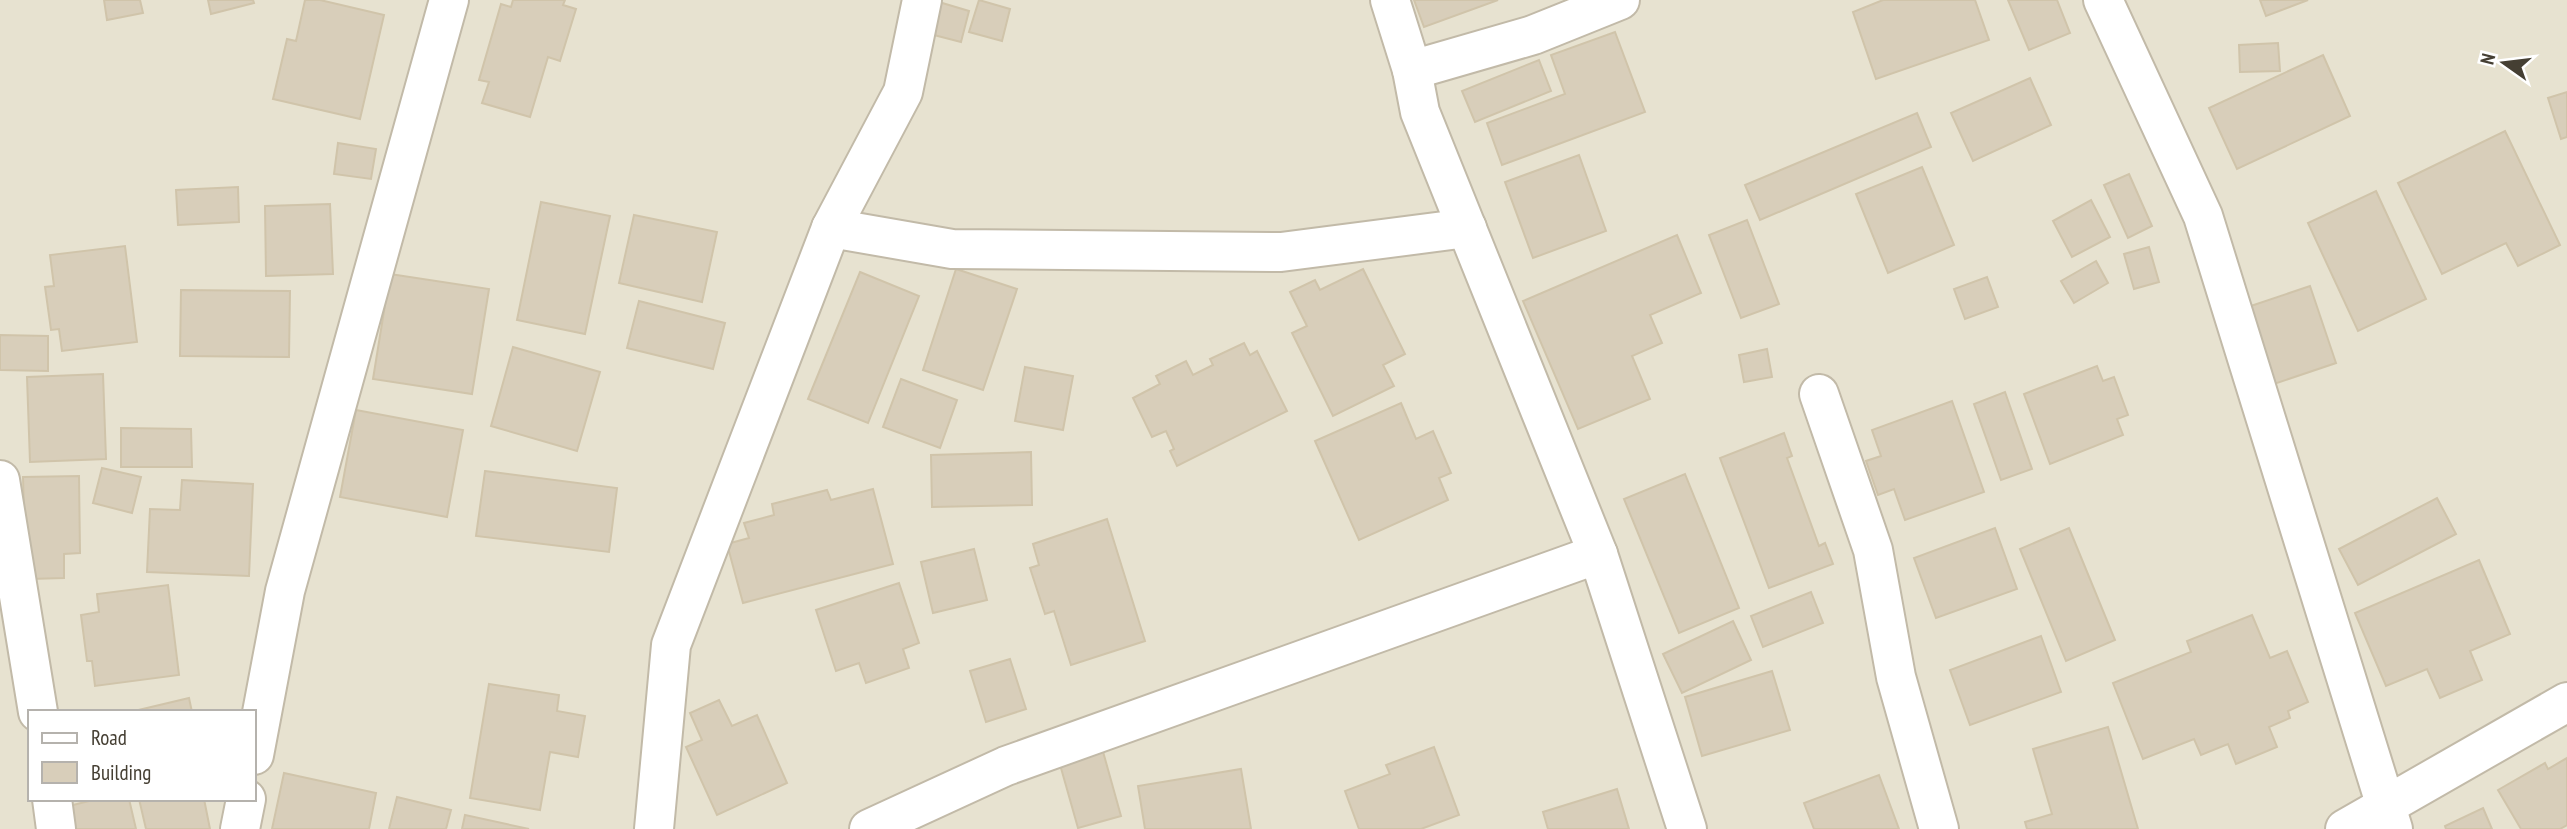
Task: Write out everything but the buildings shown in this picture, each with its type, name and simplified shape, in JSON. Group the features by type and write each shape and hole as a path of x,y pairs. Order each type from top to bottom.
{"street":[{"path":"256,744 285,591 449,0"},
{"path":"654,829 671,645 831,228 903,92 922,0"},
{"path":"1390,0 1412,70 1420,112 1598,554 1687,829"},
{"path":"1412,70 1533,35 1620,0"},
{"path":"2103,0 2203,216 2388,818"},
{"path":"831,228 952,249 1281,252 1467,228"},
{"path":"1819,394 1872,550 1896,677 1939,829"},
{"path":"0,480 37,710"},
{"path":"869,829 1006,766 1598,554"},
{"path":"2345,829 2388,818 2567,702"},
{"path":"51,801 56,829"},
{"path":"240,829 246,801"}],"shaded area":[{"path":"0,0 2567,0 2567,829 0,829"}]}
